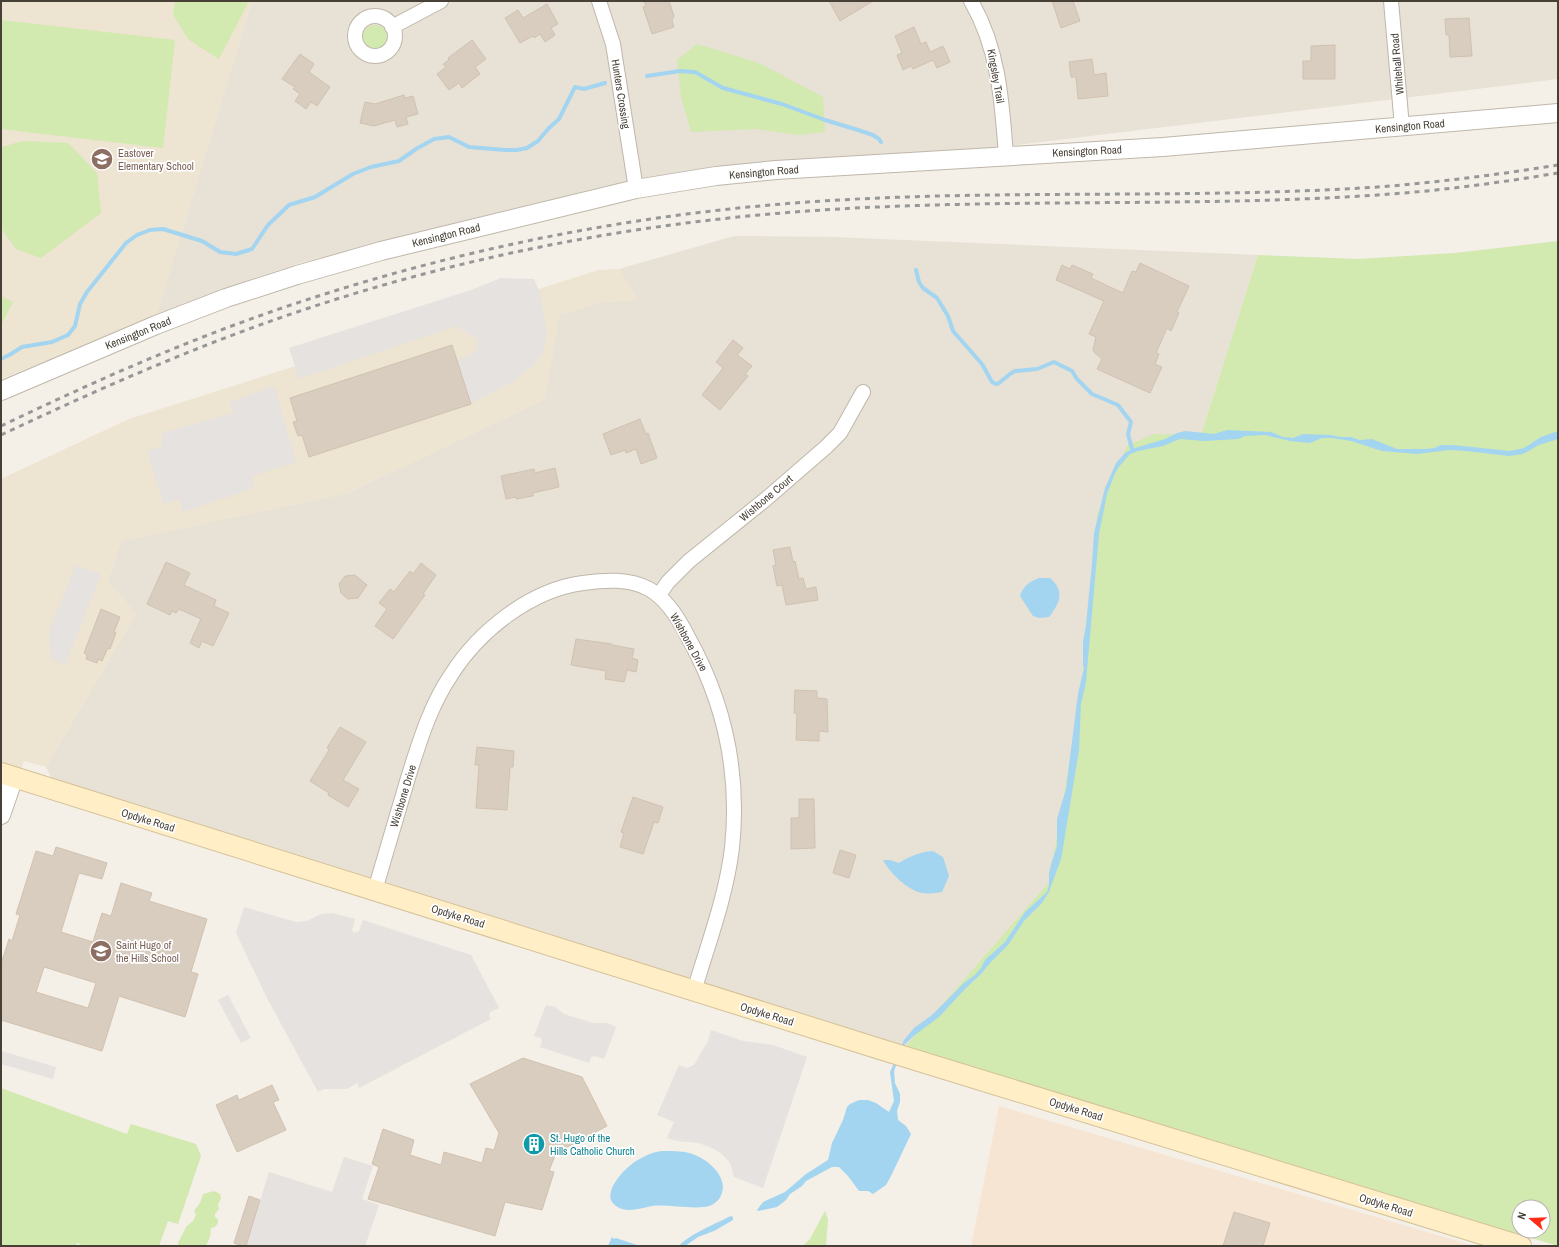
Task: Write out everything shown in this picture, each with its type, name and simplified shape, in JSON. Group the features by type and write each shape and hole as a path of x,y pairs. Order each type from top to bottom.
{"main road":[{"name":"Opdyke Road","path":"7,775 915,1060 1521,1246"}],"street":[{"path":"392,27 441,1"},
{"name":"Hunters Crossing","path":"599,1 613,44 636,189"},
{"name":"Kingsley Trail","path":"971,1 986,32 997,68 1006,156"},
{"name":"Whitehall Road","path":"1391,1 1402,127"},
{"name":"Kensington Road","path":"1,391 156,325 226,298 297,275 381,251 636,189 709,177 770,170 1163,147 1558,113"},
{"name":"Wishbone Court","path":"659,596 668,582 689,561 766,499 826,447 840,432 863,392"},
{"name":"Wishbone Drive","path":"374,890 414,760 434,706 452,673 477,644 499,623 539,595 566,586 592,582 621,581 643,586 659,596 670,608 681,623 707,673 723,718 731,762 733,830 730,865 694,991"},
{"path":"1,815 7,775"}],"shaded area":[{"name":"Eastover Elementary School","path":"1,1 252,1 156,317 1,379"},
{"path":"252,1 1558,1 1558,79 976,150 693,172 604,186 510,211 303,262 254,278 156,317"},
{"path":"734,236 832,237 1258,255 1201,435 1081,694 1049,882 905,1047 52,779 46,767 136,614 108,581 121,541 348,493 545,399 559,315 603,302 638,300 619,269"},
{"path":"619,269 638,300 603,302 559,315 545,399 348,493 121,541 108,581 136,614 46,767 24,761 18,780 1,775 1,479 129,419 599,270"},
{"path":"501,278 534,279 540,293 547,334 542,354 533,366 512,382 471,404 457,361 477,350 477,339 456,326 299,379 289,348 471,290"},
{"path":"274,386 296,462 252,476 254,488 183,512 179,499 164,505 147,451 162,446 162,433 234,413 229,402"},
{"path":"76,565 101,574 65,665 51,659 49,631"},
{"path":"244,907 296,922 307,921 321,914 332,913 355,919 352,930 354,933 359,931 363,920 471,955 499,1008 490,1012 489,1016 491,1019 359,1088 357,1083 347,1089 324,1089 318,1092 267,998 236,933"},
{"path":"228,995 251,1038 241,1043 218,1000"},
{"path":"546,1005 555,1007 564,1014 593,1023 607,1023 616,1027 604,1059 594,1056 591,1057 589,1063 540,1047 542,1041 541,1038 534,1036"},
{"path":"711,1030 743,1041 773,1045 807,1057 763,1188 734,1177 730,1163 723,1155 714,1149 699,1143 677,1141 667,1138 674,1122 657,1115 679,1065 687,1068 694,1065 708,1041"},
{"path":"1,1051 56,1067 53,1079 1,1064"},
{"path":"999,1106 1474,1246 971,1246"},
{"path":"344,1157 373,1166 362,1199 379,1205 365,1246 246,1246 269,1172 332,1192"}],"green space":[{"path":"175,1 249,1 219,59 189,40 173,15"},
{"path":"1,20 175,40 163,148 1,129"},
{"path":"370,25 380,25 387,32 387,42 380,49 370,49 363,42 363,32"},
{"path":"697,44 759,63 823,97 825,132 798,135 757,129 691,132 681,97 677,60"},
{"path":"23,141 68,143 97,173 101,213 41,258 16,249 1,228 1,147"},
{"path":"1558,241 1558,1246 1535,1239 1551,1239 1551,1199 1511,1199 1511,1232 905,1047 1049,882 1081,694 1097,515 1127,446 1154,434 1201,435 1258,255 1358,259 1455,253"},
{"path":"1,296 13,302 1,325"},
{"path":"1,1088 127,1134 131,1124 196,1144 201,1156 178,1224 168,1221 159,1246 84,1246 77,1243 75,1246 1,1246"},
{"path":"214,1191 220,1194 221,1199 218,1204 219,1209 215,1214 215,1217 218,1219 218,1223 215,1227 211,1228 210,1237 206,1246 179,1246 178,1243 186,1227 193,1221 196,1215 194,1211 200,1203 203,1194"},
{"path":"825,1211 828,1219 826,1246 803,1246 810,1239"}],"water":[{"path":"1227,430 1271,432 1283,437 1293,438 1303,434 1351,437 1360,440 1372,439 1397,449 1425,449 1434,448 1441,445 1453,445 1510,451 1524,448 1541,437 1558,431 1558,439 1539,445 1523,454 1509,456 1449,450 1417,454 1382,451 1351,441 1332,438 1322,438 1310,443 1290,441 1265,435 1245,436 1239,439 1204,441 1180,439 1163,446 1130,454 1118,468 1107,494 1099,534 1086,682 1081,704 1079,750 1061,859 1049,892 1042,903 1024,921 1008,945 980,975 939,1017 904,1045 894,1071 895,1083 900,1094 900,1102 897,1111 898,1120 906,1126 911,1134 886,1185 873,1194 868,1191 859,1191 839,1167 832,1167 806,1181 777,1207 758,1211 757,1210 763,1202 785,1192 806,1174 828,1160 832,1143 843,1120 847,1107 850,1104 859,1100 868,1100 876,1103 889,1112 894,1101 890,1072 904,1040 914,1028 932,1015 965,982 975,975 985,960 1005,942 1025,912 1047,892 1049,885 1049,873 1057,846 1057,819 1066,789 1078,694 1084,668 1083,642 1086,625 1094,533 1105,488 1116,463 1125,453 1132,449 1185,431 1214,434"},
{"path":"1039,578 1050,578 1058,588 1058,602 1049,617 1039,618 1033,616 1020,596 1027,585"},
{"path":"933,851 943,857 949,876 942,892 926,893 918,892 912,889 900,881 883,860 890,860 899,863 915,855"},
{"path":"662,1151 679,1151 689,1153 701,1158 712,1166 720,1176 723,1188 721,1196 717,1201 712,1205 703,1207 652,1206 625,1210 616,1206 610,1195 612,1188 620,1175 636,1161 652,1153"},
{"path":"731,1216 733,1217 733,1220 714,1231 698,1237 685,1246 679,1246 689,1238"},
{"path":"612,1237 614,1239 616,1238 640,1246 608,1246"}],"building":[{"path":"644,1 669,1 674,16 672,20 674,27 652,34 643,7 646,6"},
{"path":"829,1 873,1 840,21"},
{"path":"1052,1 1073,1 1080,21 1061,28"},
{"path":"547,4 558,24 551,28 555,35 545,42 540,34 520,43 505,18 518,10 523,18"},
{"path":"1469,18 1472,56 1450,57 1449,35 1446,35 1445,19"},
{"path":"914,27 921,44 926,42 930,52 943,46 950,62 937,68 933,60 913,69 911,66 903,70 897,55 902,53 895,36"},
{"path":"472,40 486,59 475,67 480,74 462,88 459,83 449,90 437,74 446,67 443,64 449,60 448,58"},
{"path":"1335,45 1335,79 1303,79 1303,61 1311,61 1311,46"},
{"path":"300,54 314,64 309,72 330,87 317,106 311,102 306,109 295,101 300,94 293,89 295,87 282,79"},
{"path":"1092,59 1094,75 1106,73 1108,96 1078,99 1076,77 1071,77 1069,62"},
{"path":"404,95 405,98 413,96 418,114 406,117 408,124 397,127 395,120 374,126 360,123 365,102 375,104"},
{"path":"1140,263 1189,286 1177,312 1179,313 1171,331 1167,328 1156,353 1159,354 1155,364 1162,367 1150,393 1097,369 1102,359 1094,352 1093,349 1096,337 1089,334 1104,301 1056,280 1062,265 1070,269 1072,265 1093,274 1091,278 1123,293 1132,271 1136,272"},
{"path":"733,340 743,348 737,355 752,366 745,374 748,376 720,410 702,395 723,368 716,362"},
{"path":"452,345 471,404 309,457 302,435 298,436 293,422 297,421 290,398"},
{"path":"640,419 646,434 648,433 657,458 641,464 636,449 626,453 625,450 611,455 603,434"},
{"path":"555,468 559,487 533,493 533,496 506,499 501,476 534,469 535,473"},
{"path":"790,547 799,579 803,578 806,589 816,587 818,600 786,605 782,585 777,586 773,566 776,565 773,550"},
{"path":"166,562 190,573 184,585 216,600 214,606 229,613 213,646 202,641 199,648 190,643 201,619 179,609 176,613 172,611 170,615 147,604"},
{"path":"421,563 436,575 423,594 425,595 393,639 375,626 387,609 379,603 390,589 394,592 410,571 413,574"},
{"path":"355,575 367,585 358,598 348,599 341,593 339,584 345,576"},
{"path":"101,609 120,617 114,632 116,633 110,649 108,648 102,661 98,659 97,663 86,659 87,655 84,653"},
{"path":"576,639 634,649 632,658 638,660 636,672 627,670 624,682 605,679 606,671 571,665"},
{"path":"795,690 817,691 817,698 827,699 828,732 819,731 819,741 796,740 797,713 794,713"},
{"path":"340,727 366,742 343,780 359,789 348,807 328,795 329,793 310,781 329,750 327,748"},
{"path":"477,747 514,751 513,767 510,767 507,810 476,808 479,765 475,765"},
{"path":"633,797 663,807 658,823 654,822 643,854 620,847 624,833 621,832"},
{"path":"799,799 814,799 815,848 791,849 791,818 799,818"},
{"name":"Saint Hugo of the Hills School","path":"56,847 107,863 102,879 79,873 61,932 93,942 102,913 111,916 121,883 152,893 149,901 207,919 191,972 198,974 185,1017 119,996 102,1051 1,1020 1,964 9,939 12,941 20,915 16,914 36,851 53,856","holes":["44,967 96,983 88,1008 36,992"]},
{"path":"840,850 856,855 849,878 833,873"},
{"name":"St. Hugo of the Hills Catholic Church","path":"523,1058 582,1077 607,1126 556,1153 549,1171 554,1172 542,1210 505,1202 495,1236 368,1199 379,1167 372,1164 383,1129 414,1140 410,1155 441,1165 444,1152 482,1163 486,1148 494,1150 499,1133 470,1084"},
{"path":"272,1085 279,1100 273,1102 286,1130 237,1152 216,1105 237,1095 239,1100"},
{"path":"249,1196 260,1200 246,1246 243,1246 234,1243"},
{"path":"1234,1212 1270,1223 1263,1246 1223,1246"}],"waterway":[{"path":"647,76 680,71 695,72 723,88 782,104 825,120 873,135 881,142"},
{"path":"1,359 22,347 52,342 68,335 75,326 80,304 87,292 126,243 137,235 150,230 163,229 202,241 220,252 236,254 252,249 268,225 289,205 315,197 353,174 371,167 399,161 434,139 449,137 469,147 505,150 527,148 538,141 559,119 575,87 584,89 605,83"},
{"path":"916,270 919,282 923,288 937,298 948,316 953,331 982,364 992,382 996,384 999,383 1015,371 1037,369 1054,362 1072,371 1077,379 1092,394 1118,405 1131,422 1128,434 1132,449"}],"railway":[{"path":"1,426 175,348 282,308 343,288 467,255 529,241 655,218 782,204 858,199 934,196 1239,193 1391,186 1433,182 1558,165"},
{"path":"1,435 193,350 312,307 427,273 544,246 603,235 722,219 858,208 1011,203 1239,201 1315,198 1433,190 1496,183 1558,173"}],"place":[{"name":"Eastover Elementary School","path":"102,159"},
{"name":"Saint Hugo of the Hills School","path":"101,951"},
{"name":"St. Hugo of the Hills Catholic Church","path":"534,1144"}]}
